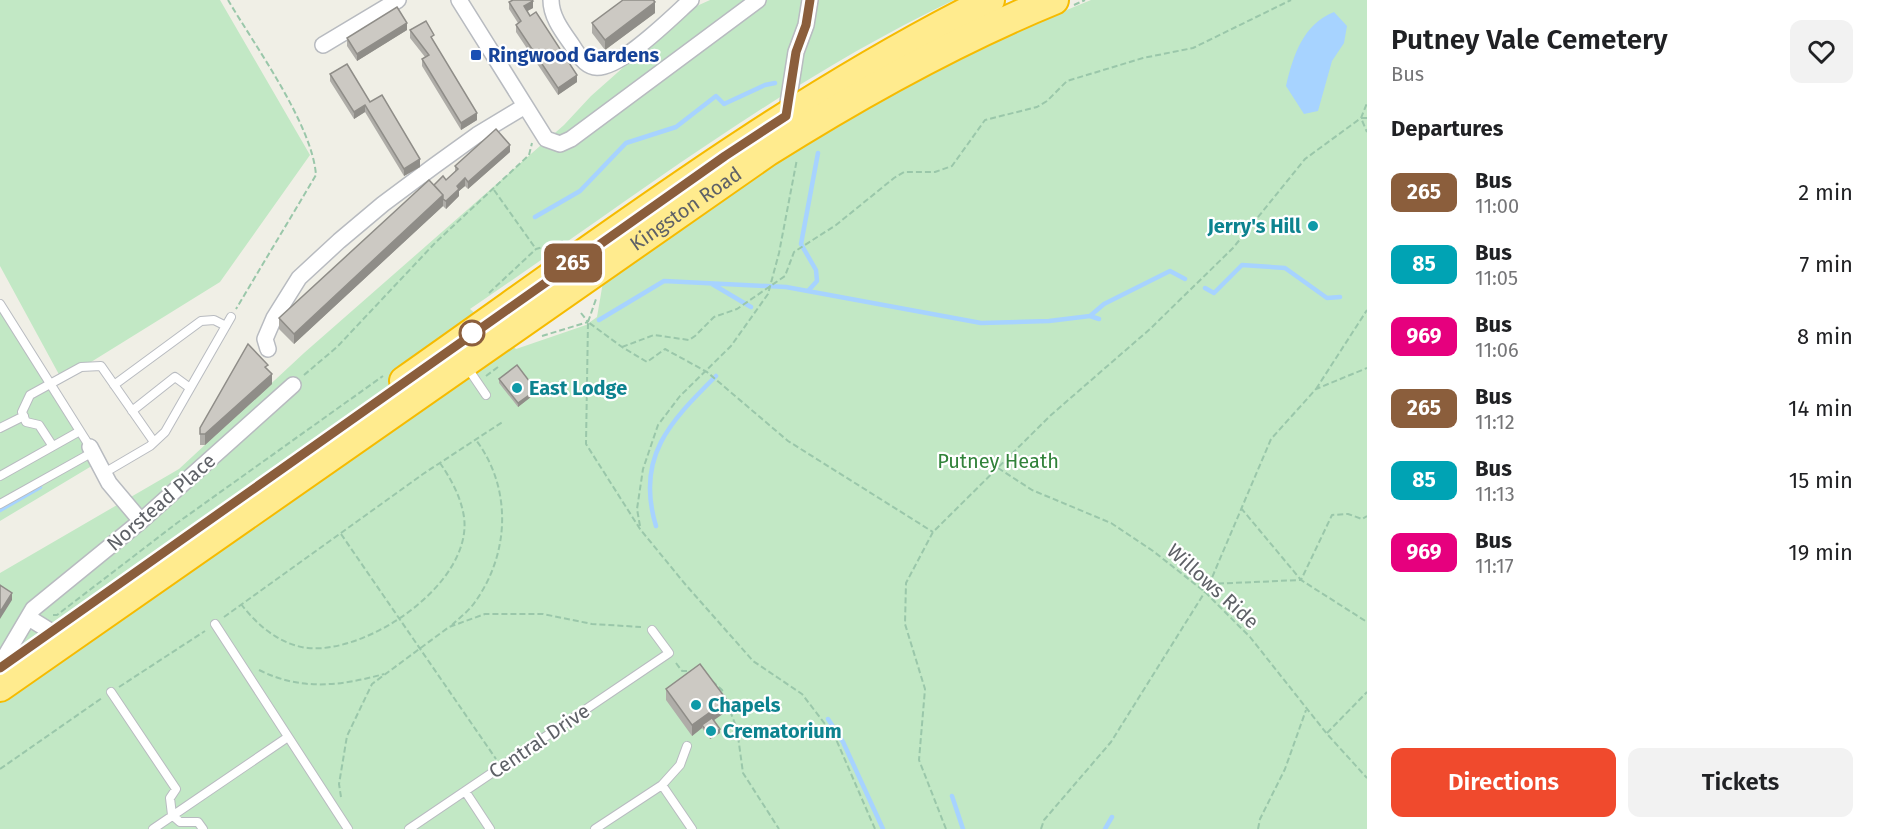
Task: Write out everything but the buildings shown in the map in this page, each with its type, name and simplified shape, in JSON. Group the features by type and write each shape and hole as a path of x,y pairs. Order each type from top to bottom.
{"highway":[{"name":"Kingston Road","path":"0,666 43,630 725,156 873,61 990,0"},
{"name":"Kingston Road","path":"43,630 312,467 464,364 767,152 817,121 954,45 1054,0"},
{"path":"0,687 43,630"}],"street":[{"path":"323,45 398,0"},
{"path":"459,0 546,139 554,143 571,139 758,0"},
{"path":"551,0 551,8 560,28 582,60 594,68 608,66 644,42 691,0"},
{"path":"786,116 796,52 806,25 810,0"},
{"path":"268,349 265,339 274,318 299,278 383,204 477,135 525,106"},
{"name":"Norstead Place","path":"43,630 33,609 141,521 293,385"},
{"path":"92,449 109,483 141,521"}],"lane":[{"path":"0,304 92,449 0,504"},
{"path":"104,473 165,432 231,317"},
{"path":"114,385 201,321 214,320 225,326"},
{"path":"464,364 486,394"},
{"path":"52,445 39,425 26,422 22,412 30,395 86,365 101,366 153,442"},
{"path":"132,411 176,376 190,388"},
{"path":"0,428 24,416"},
{"path":"0,476 80,431"},
{"path":"215,624 348,828"},
{"path":"651,629 669,653"},
{"name":"Central Drive","path":"409,829 669,653"},
{"path":"111,692 176,789 170,798 172,815 180,822 198,822 203,829"},
{"path":"153,829 288,736"},
{"path":"595,829 662,785 681,765 687,746"},
{"path":"662,785 692,829"},
{"path":"465,791 490,829"}],"path":[{"path":"228,0 305,131 315,160 316,175 231,317"},
{"path":"622,347 654,335 689,340 714,317 737,309 785,276 794,252 836,225 894,178 904,172 935,172 952,166 985,120 1036,107 1047,101 1067,81 1143,58 1193,48 1291,0"},
{"path":"946,829 919,760 925,689 905,624 906,583 933,532 1051,414 1150,329 1233,248 1305,159 1361,118 1367,103"},
{"path":"1361,118 1367,118"},
{"path":"1361,118 1367,132"},
{"path":"293,385 337,347 435,243 494,190 528,155 534,134 539,127"},
{"path":"640,529 637,509 643,469 658,425 680,396 707,372 755,314 772,285 797,159"},
{"path":"494,190 536,249"},
{"path":"484,297 536,249 553,242"},
{"path":"599,290 588,322 586,444 640,529 753,661 802,694 835,737 874,829"},
{"path":"1041,829 1044,820 1111,742 1205,592 1271,439 1316,389 1367,310"},
{"path":"581,313 588,322 647,362 665,349 707,372 788,441 933,532"},
{"path":"536,339 588,322"},
{"path":"1316,389 1367,368"},
{"path":"43,630 57,615 177,522 386,374"},
{"path":"0,769 215,624 440,462 504,421"},
{"path":"348,828 339,784 347,736 372,684 449,627 474,603 496,562 503,525 496,476 476,439"},
{"path":"241,604 252,620 274,636 307,648 332,647 358,641 397,618 432,591 448,575 458,558 464,518 458,495 440,462"},
{"name":"Willows Ride","path":"998,468 1032,490 1111,523 1153,551 1205,592 1250,636 1326,734 1367,778"},
{"path":"1241,508 1300,579 1367,622"},
{"path":"1300,579 1332,515 1348,514 1362,519 1367,516"},
{"path":"341,534 500,767"},
{"path":"1209,584 1300,579"},
{"path":"449,627 485,614 543,614 592,624 651,629"},
{"path":"669,653 682,671 702,671"},
{"path":"240,661 277,679 309,684 347,684 387,673"},
{"path":"709,678 722,690 737,729 743,773 779,829"},
{"path":"1326,734 1367,692"},
{"path":"1258,829 1260,819 1285,769 1307,708"}],"green space":[{"path":"0,0 220,0 310,155 220,282 62,380 0,266"},
{"name":"Putney Heath","path":"710,0 954,0 827,68 766,106 470,309 516,349 586,325 597,317 603,282 734,191 814,139 949,64 1091,0 1367,0 1367,829 0,829 0,573 179,469 304,353 564,125 591,96 688,10"},
{"path":"0,304 95,464 0,521"}],"water":[{"path":"1334,12 1347,26 1344,43 1332,61 1318,111 1304,114 1286,86 1292,63 1301,42 1314,24"}],"waterway":[{"path":"535,217 580,191 626,143 676,127 716,96 724,104 765,85 775,83"},
{"path":"808,291 817,281 816,270 801,244 818,153"},
{"path":"1205,288 1214,293 1242,265 1285,268 1327,298 1340,297"},
{"path":"1090,316 1104,304 1170,271 1185,279"},
{"path":"599,320 664,281 786,287 981,323 1049,321 1090,316 1099,319"},
{"path":"712,284 751,307"},
{"path":"656,526 651,502 650,480 661,442 684,409 716,376"},
{"path":"0,510 40,487"},
{"path":"828,719 843,742 883,829"},
{"path":"952,796 963,829"},
{"path":"1105,829 1112,817"}],"bus line":[{"name":"265","path":"0,668 322,439 725,156 786,116 796,52 806,25 810,0"}],"place":[{"name":"Ringwood Gardens","path":"476,55"},
{"name":"Jerry's Hill","path":"1313,226"},
{"name":"East Lodge","path":"517,388"},
{"name":"Chapels","path":"696,705"},
{"name":"Crematorium","path":"711,731"}]}
